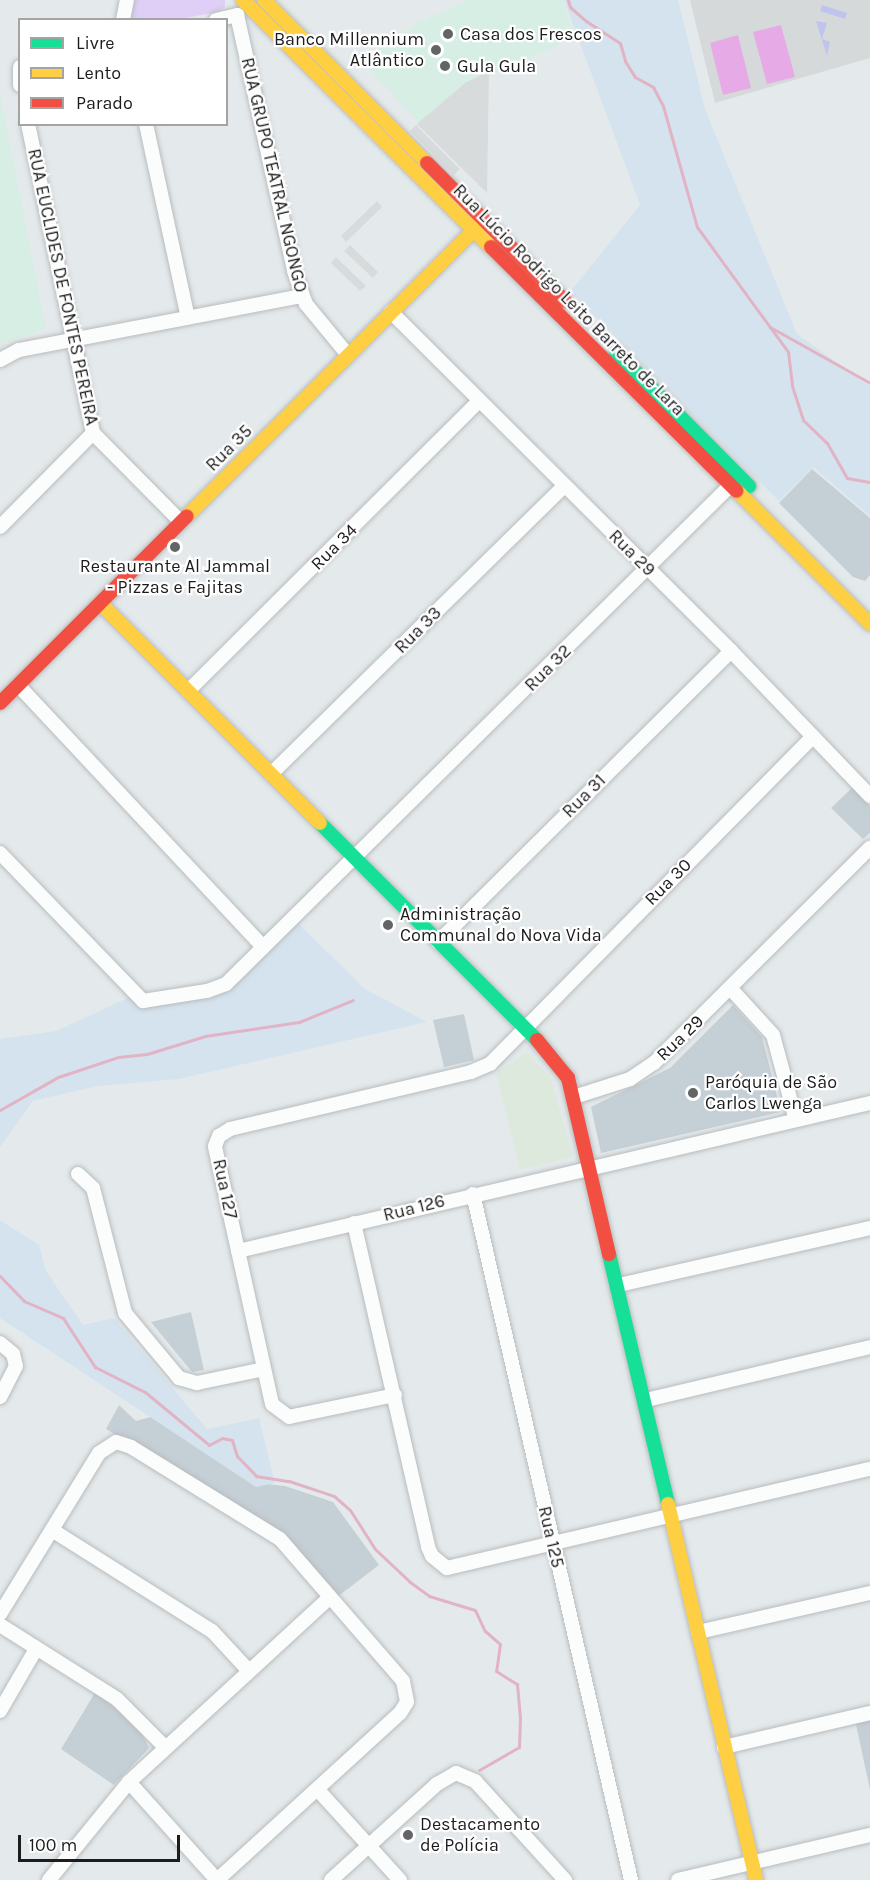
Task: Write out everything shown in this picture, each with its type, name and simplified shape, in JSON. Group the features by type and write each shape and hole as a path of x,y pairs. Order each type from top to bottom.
{"street":[{"path":"123,18 127,0"},
{"name":"Rua Lúcio Rodrigo Leito Barreto de Lara","path":"264,0 484,219 870,624"},
{"path":"224,18 237,15 248,2"},
{"name":"Rua Lúcio Rodrigo Leito Barreto de Lara","path":"248,2 473,231 870,609"},
{"name":"RUA GRUPO TEATRAL NGONGO","path":"237,15 302,296 348,355"},
{"name":"RUA EUCLIDES DE FONTES PEREIRA","path":"28,126 93,433 181,522"},
{"path":"146,126 188,318"},
{"name":"Rua 35","path":"0,703 484,219"},
{"path":"0,360 19,350 302,296"},
{"name":"Rua 29","path":"391,312 731,651 870,796"},
{"name":"Rua 34","path":"188,691 479,401"},
{"path":"0,526 93,433"},
{"name":"Rua 32","path":"0,853 143,1001 218,988 354,859 735,481"},
{"name":"Rua 33","path":"270,774 564,486"},
{"path":"100,603 561,1067 574,1097 756,1880"},
{"name":"Rua 31","path":"438,942 731,651"},
{"path":"18,685 263,947"},
{"name":"Rua 30","path":"524,1028 813,737"},
{"name":"Rua 29","path":"574,1097 624,1081 649,1067 731,989 870,848"},
{"path":"731,989 773,1035 796,1120"},
{"name":"Rua 127","path":"395,1395 289,1417 272,1404 215,1146 223,1132 479,1070 495,1060 524,1028"},
{"name":"Rua 126","path":"238,1251 590,1166 870,1103"},
{"path":"78,1174 93,1188 125,1313 179,1378 197,1383 264,1369"},
{"name":"Rua 125","path":"472,1194 631,1880"},
{"path":"354,1223 428,1547 439,1563 456,1568 870,1470"},
{"path":"619,1285 870,1228"},
{"path":"0,1343 13,1354 16,1366 0,1397"},
{"path":"646,1400 870,1347"},
{"path":"0,1614 99,1453 111,1443 123,1443 280,1539 328,1599 404,1681 407,1702 400,1713 217,1880 129,1782"},
{"path":"52,1530 212,1631 249,1671"},
{"path":"698,1632 870,1593"},
{"path":"49,1880 129,1782 328,1599"},
{"path":"0,1624 117,1699 165,1747"},
{"path":"0,1711 36,1649"},
{"path":"724,1747 870,1713"},
{"path":"331,1880 444,1778 462,1774 475,1781 565,1880"},
{"path":"318,1790 367,1847 400,1880"},
{"path":"678,1880 870,1834"}],"shaded area":[{"path":"132,0 225,0 225,7 217,12 185,18 131,18"},
{"path":"468,0 562,0 575,37 467,87 422,125 361,61 415,24"},
{"path":"564,0 678,0 705,109 797,334 870,386 870,516 813,467 779,501 570,292 640,205"},
{"path":"690,0 870,0 870,58 715,103"},
{"path":"822,5 847,13 845,19 820,11"},
{"path":"816,21 827,23 822,39 830,42 827,56"},
{"path":"781,25 795,77 767,84 753,32"},
{"path":"738,35 751,88 723,95 710,43"},
{"path":"489,71 487,193 417,124 465,83"},
{"path":"0,94 46,329 0,344"},
{"path":"416,125 460,169 454,175 410,131"},
{"path":"377,201 382,207 346,242 341,236"},
{"path":"350,245 378,272 373,278 344,251"},
{"path":"336,257 366,286 360,291 331,263"},
{"path":"812,469 870,518 870,575 865,581 853,577 779,503"},
{"path":"852,788 870,806 870,833 863,839 831,808"},
{"path":"298,923 365,989 427,1022 179,1079 98,1086 33,1101 0,1147 0,1039 56,1031 130,997 141,1006 231,990"},
{"path":"733,1005 762,1037 781,1112 601,1153 591,1107 670,1068"},
{"path":"464,1014 474,1060 444,1067 433,1020"},
{"path":"527,1052 551,1078 573,1157 520,1170 496,1073"},
{"path":"0,1220 39,1245 46,1271 83,1325 114,1318 207,1429 259,1418 275,1483 256,1487 0,1318"},
{"path":"191,1312 204,1370 192,1372 151,1322"},
{"path":"119,1405 136,1421 154,1416 258,1483 285,1486 333,1502 379,1565 337,1597 288,1537 106,1429"},
{"path":"96,1691 141,1732 149,1748 114,1785 61,1749"},
{"path":"870,1720 870,1790 856,1724"}],"waterway":[{"path":"568,0 570,7 586,21 620,43 625,61 635,77 653,87 663,106 697,227 788,352 792,386 803,420 827,443 847,478 870,482"},
{"path":"770,327 870,383"},
{"path":"0,1110 58,1077 118,1057 147,1054 205,1036 299,1022 353,1000"},
{"path":"0,1276 24,1301 63,1318 95,1367 145,1392 209,1445 222,1438 232,1440 237,1456 256,1476 289,1481 334,1496 350,1510 375,1549 410,1582 429,1596 475,1610 485,1631 500,1644 496,1671 517,1684 520,1718 519,1747 479,1770"}],"traffic: fast":[{"path":"616,352 749,486"},
{"path":"320,823 537,1040"},
{"path":"609,1254 668,1504"}],"traffic: slow":[{"path":"243,0 491,247"},
{"path":"264,0 427,163"},
{"path":"187,516 481,223"},
{"path":"737,491 870,624"},
{"path":"100,603 320,823"},
{"path":"668,1504 756,1880"}],"traffic: jam":[{"path":"427,163 565,301"},
{"path":"491,247 737,491"},
{"path":"0,703 187,516"},
{"path":"537,1040 568,1078 609,1254"}],"place":[{"name":"Casa dos Frescos","path":"448,34"},
{"name":"Banco Millennium Atlântico","path":"436,50"},
{"name":"Gula Gula","path":"445,66"},
{"name":"Restaurante Al Jammal - Pizzas e Fajitas","path":"175,547"},
{"name":"Administração Communal do Nova Vida","path":"388,925"},
{"name":"Paróquia de São Carlos Lwenga","path":"693,1093"},
{"name":"Destacamento de Polícia","path":"408,1835"}]}
